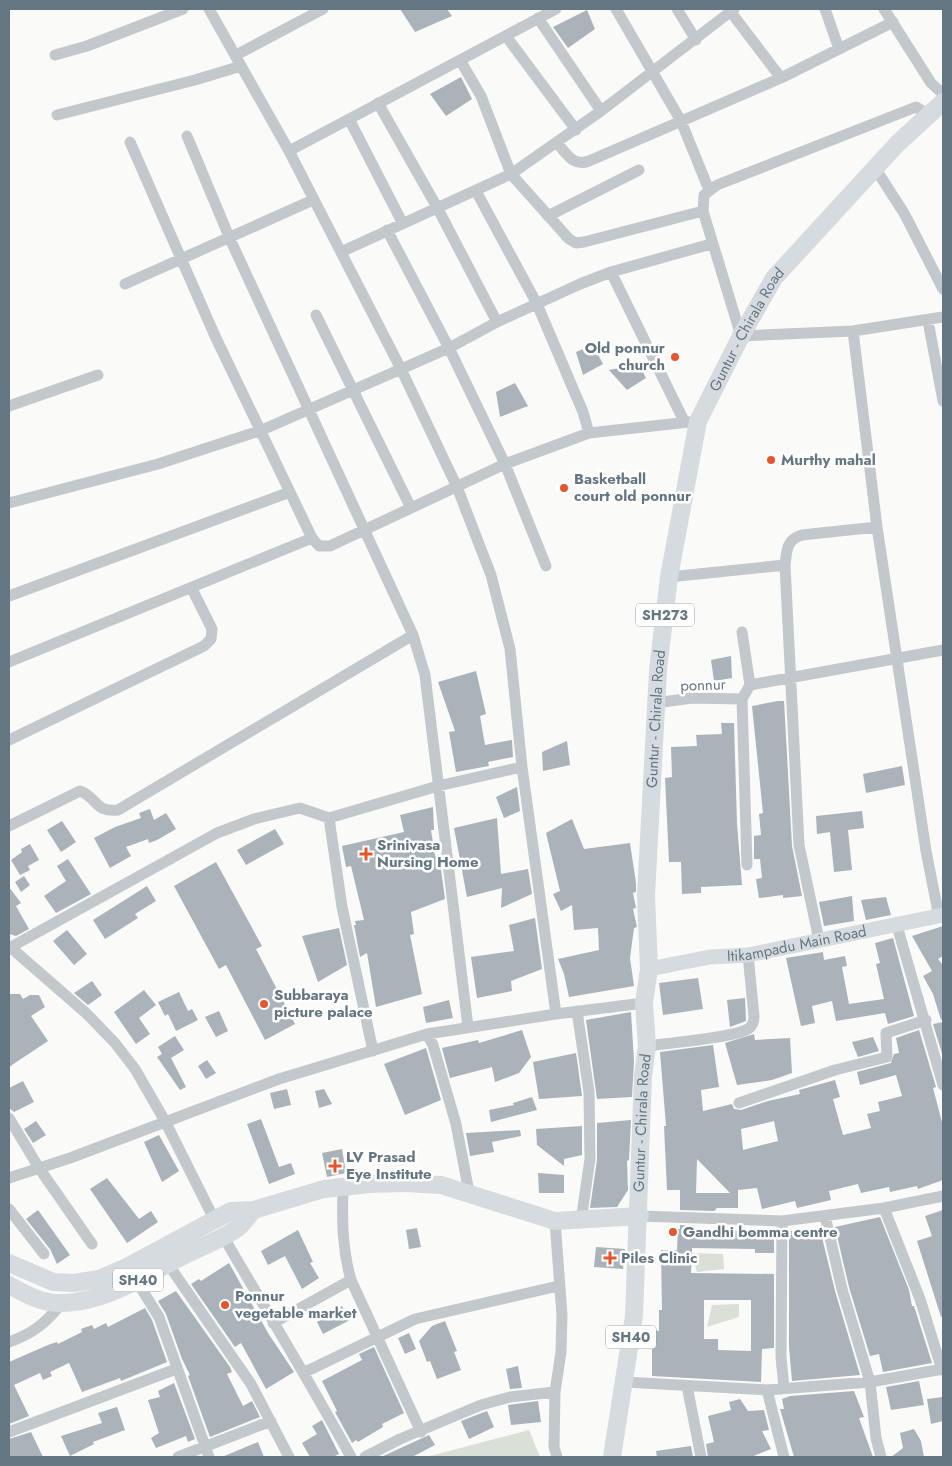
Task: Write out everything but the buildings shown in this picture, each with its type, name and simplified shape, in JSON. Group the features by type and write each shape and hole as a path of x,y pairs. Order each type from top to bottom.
{"main road":[{"name":"Guntur - Chirala Road","path":"612,1457 634,1316 640,1216 643,1076 647,1046 644,1004 649,969 646,895 655,703 669,577 691,421 774,278 898,143 943,102"},
{"name":"SH40","path":"9,1263 53,1282 74,1283 99,1279 163,1249 231,1211 254,1210 324,1189 405,1182 441,1184 469,1192 491,1202 555,1221 581,1221 640,1216"},
{"name":"SH40","path":"9,1285 32,1297 61,1304 84,1301 136,1280 223,1236 239,1226 254,1210"}],"street":[{"path":"55,54 87,46 160,12 183,9"},
{"path":"209,9 289,151 401,369 456,487 491,575 510,649 522,767 556,1014"},
{"path":"236,55 323,9"},
{"path":"289,151 556,9"},
{"path":"616,9 681,121 709,190"},
{"path":"677,9 696,40"},
{"path":"825,9 839,49"},
{"path":"884,9 931,83 943,94"},
{"path":"341,252 402,222 438,209 511,174 576,130 696,40 732,10 781,78"},
{"path":"538,18 601,111"},
{"path":"557,143 572,160 582,164 781,78 892,22"},
{"path":"506,36 576,130"},
{"path":"460,60 481,96 511,174 569,239 576,243 584,242 703,211"},
{"path":"57,115 242,66"},
{"path":"378,104 438,209 496,322"},
{"path":"929,115 916,107 709,190 704,195 703,211 711,244 741,336 854,331 928,321 943,317"},
{"path":"349,119 402,222"},
{"path":"187,136 230,239 363,531 413,635 425,675 468,1026"},
{"path":"130,142 184,260 216,336 312,538 319,546 323,547 363,531 505,464 589,433 691,421 611,272"},
{"path":"875,168 904,214 943,289"},
{"path":"548,216 639,170"},
{"path":"476,191 537,304 583,412 589,433"},
{"path":"125,284 184,260 313,200"},
{"path":"387,230 449,348 505,464 546,566"},
{"path":"9,503 158,464 262,430 449,348 496,322 611,272 711,244"},
{"path":"316,316 411,508"},
{"path":"928,321 943,401"},
{"path":"854,331 878,527 925,841 941,916"},
{"path":"9,406 98,375"},
{"path":"9,596 290,492"},
{"path":"819,940 799,845 785,565 787,545 794,538 802,535 878,527"},
{"path":"9,662 192,589 312,538"},
{"path":"669,577 785,565"},
{"path":"9,740 204,646 212,638 212,629 192,589"},
{"name":"ponnur","path":"655,703 692,698 742,699 750,685 742,632"},
{"path":"9,826 80,791 101,808 110,811 118,810 413,635"},
{"path":"750,685 943,650"},
{"path":"742,699 747,865"},
{"path":"214,1219 135,1069 115,1043 87,1014 10,947 217,833 254,818 300,808 329,818 438,786 522,767"},
{"path":"329,818 342,907 373,1050"},
{"name":"Itikampadu Main Road","path":"649,969 710,957 748,955 941,916"},
{"path":"897,926 940,1063 943,1085"},
{"path":"647,1046 733,1034 748,1029 754,1023 754,1016 748,955"},
{"path":"9,1178 70,1158 287,1076 427,1034 468,1026 644,1004"},
{"path":"577,1011 589,1092 590,1149 581,1221"},
{"path":"739,1104 835,1070 887,1057 886,1032 926,1020"},
{"path":"427,1034 433,1045 456,1124 469,1192"},
{"path":"9,1118 39,1168 92,1244"},
{"path":"343,1187 342,1233 344,1257 351,1280 421,1432"},
{"path":"640,1216 782,1221 884,1208 943,1196"},
{"path":"624,1382 767,1390 870,1382 942,1369 920,1299 884,1208"},
{"path":"9,1209 44,1254"},
{"path":"825,1216 842,1289 870,1382 876,1438 881,1457"},
{"path":"555,1221 561,1334 555,1392 554,1447 557,1457"},
{"path":"782,1221 781,1357 784,1388"},
{"path":"223,1236 273,1323 305,1372 351,1457"},
{"path":"168,1264 251,1384 289,1457"},
{"path":"136,1280 159,1317 207,1453"},
{"path":"273,1323 351,1280"},
{"path":"305,1372 415,1319 558,1286"},
{"path":"9,1342 37,1330 47,1322 61,1304"},
{"path":"9,1432 176,1369"},
{"path":"688,1386 701,1457"},
{"path":"767,1390 784,1457"},
{"path":"365,1457 400,1439 421,1432 481,1405 510,1397 555,1392"},
{"path":"178,1457 207,1453 271,1421"}],"shaded area":[{"path":"691,1253 723,1254 724,1269 697,1272"},
{"path":"739,1304 739,1317 707,1327 712,1305"},
{"path":"529,1430 540,1457 426,1457"}],"place":[{"name":"Old ponnur church","path":"675,357"},
{"name":"Murthy mahal","path":"771,460"},
{"name":"Basketball court old ponnur","path":"564,488"},
{"name":"Srinivasa Nursing Home","path":"366,854"},
{"name":"Subbaraya picture palace","path":"264,1004"},
{"name":"LV Prasad Eye Institute","path":"335,1166"},
{"name":"Gandhi bomma centre","path":"673,1232"},
{"name":"Piles Clinic","path":"610,1258"},
{"name":"Ponnur vegetable market","path":"225,1305"}]}
